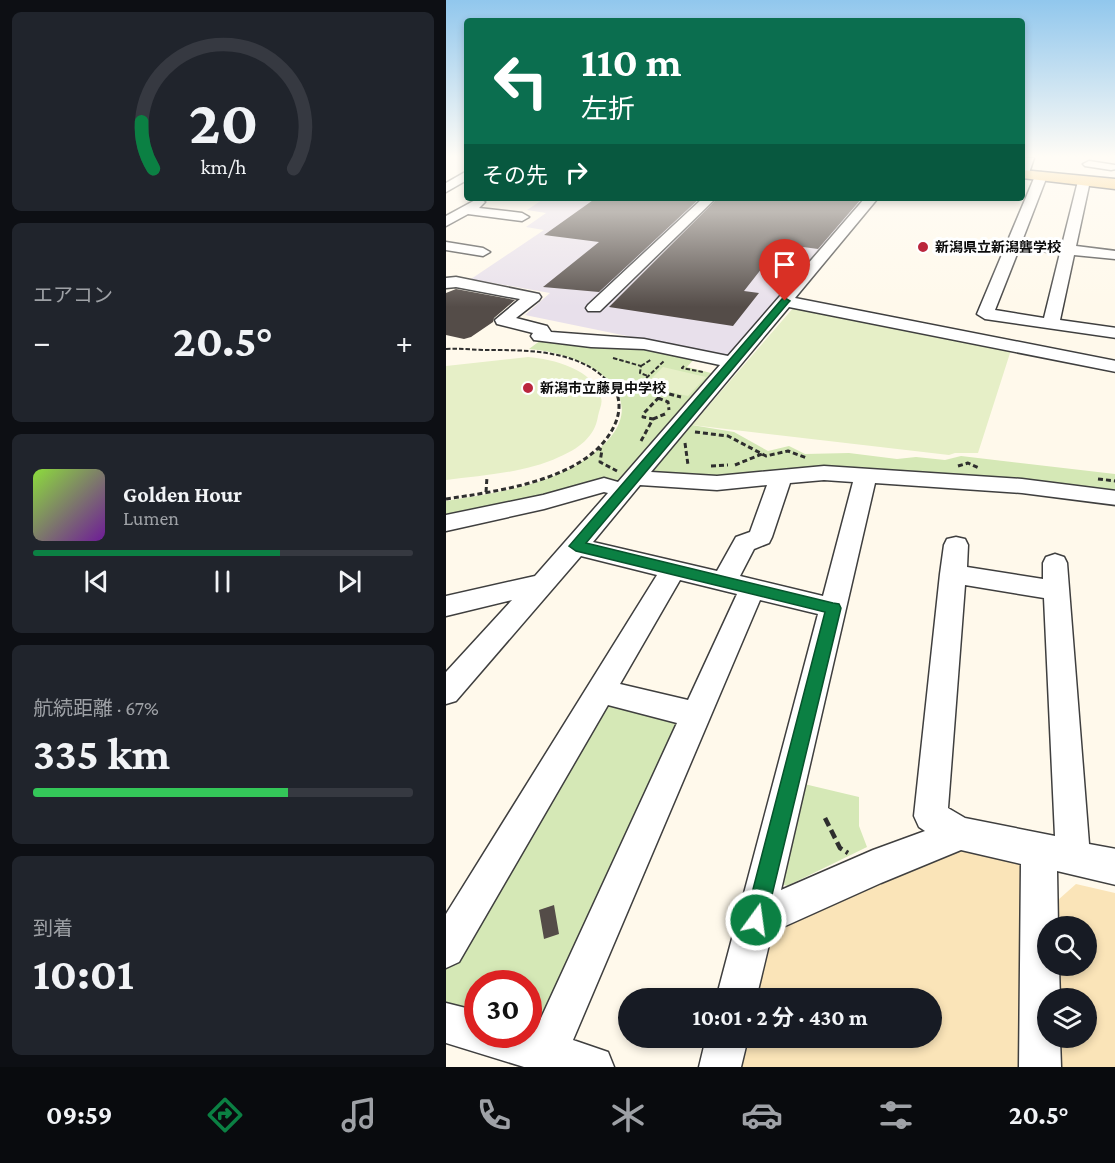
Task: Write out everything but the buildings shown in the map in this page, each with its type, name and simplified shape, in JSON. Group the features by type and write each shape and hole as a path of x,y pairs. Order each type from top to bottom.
{"street":[{"path":"446,223 469,208"},
{"path":"497,208 527,213"},
{"path":"594,308 700,208"},
{"path":"446,693 576,546 626,481 733,362 864,208"},
{"path":"1028,208 984,315 1115,333"},
{"path":"1051,324 1079,208"},
{"path":"446,223 466,227"},
{"path":"1014,244 1115,255"},
{"path":"446,246 477,251 454,260"},
{"path":"446,283 456,282 533,297 503,320 541,330 543,332 540,336 591,342 644,344 733,362"},
{"path":"785,301 1115,367"},
{"path":"446,523 544,502 626,481 717,483 824,473 1022,486 1115,498"},
{"path":"739,988 866,476"},
{"path":"547,1053 696,715 738,585 745,543 760,537 781,477"},
{"path":"956,545 931,816 959,833 1115,867"},
{"path":"576,546 833,608"},
{"path":"446,949 673,570"},
{"path":"953,574 1056,576 1056,855 1040,1067"},
{"path":"446,606 544,583"},
{"path":"600,691 696,715"},
{"path":"756,920 872,868 944,842 959,833"},
{"path":"446,1023 464,1028"},
{"path":"530,1048 593,1067"},
{"path":"720,1067 725,1048"}],"path":[{"path":"446,349 521,350 570,359 602,375 612,386 620,403 612,431 597,448 574,464 551,475 516,486 446,499"},
{"path":"664,361 638,386 689,399"},
{"path":"658,398 668,402 669,412 653,419 643,417 644,413 658,398 664,392"},
{"path":"647,447 638,444 653,419"},
{"path":"684,441 688,467"},
{"path":"597,448 602,450 600,462 619,472 626,481"},
{"path":"703,466 734,465 763,454"},
{"path":"678,467 694,467"},
{"path":"486,492 487,477"},
{"path":"825,818 840,848 872,868"}],"shaded area":[{"path":"530,208 858,208 729,357 525,315 550,293 471,279 544,230 526,227 546,213 527,210"}],"green space":[{"path":"794,307 1011,350 978,453 949,455 692,425"},
{"path":"541,340 643,348 695,358 687,367 715,374 616,484 446,519 446,501 531,484 563,472 605,444 619,424 622,406 615,389 601,374 581,362 557,354 529,349"},
{"name":"新潟市立藤見中学校","path":"528,357 549,360 571,367 590,380 597,388 601,404 596,423 589,436 566,454 532,467 446,480 446,366"},
{"path":"663,367 706,377 688,396 644,386"},
{"path":"692,425 734,432 768,451 789,446 805,454 849,453 897,459 916,457 945,460 961,456 1115,474 1115,498 866,476 664,480 652,472"},
{"path":"600,691 696,715 547,1053 542,1048 542,970 464,970 464,1028 446,1023 446,949"},
{"path":"800,783 859,797 859,826 867,847 787,886 782,884"}],"sand":[{"path":"958,841 1025,855 1024,1067 733,1067 738,1048 942,1048 942,988 751,988 762,938 776,924"},
{"path":"1076,884 1115,893 1115,1067 1062,1067 1061,1048 1097,1048 1097,988 1060,988 1059,976 1097,976 1097,916 1058,916 1058,900"}],"place":[{"name":"新潟県立新潟聾学校","path":"923,247"},
{"name":"新潟市立藤見中学校","path":"528,388"}],"route":[{"path":"756,920 833,608 576,546 785,301"}]}
